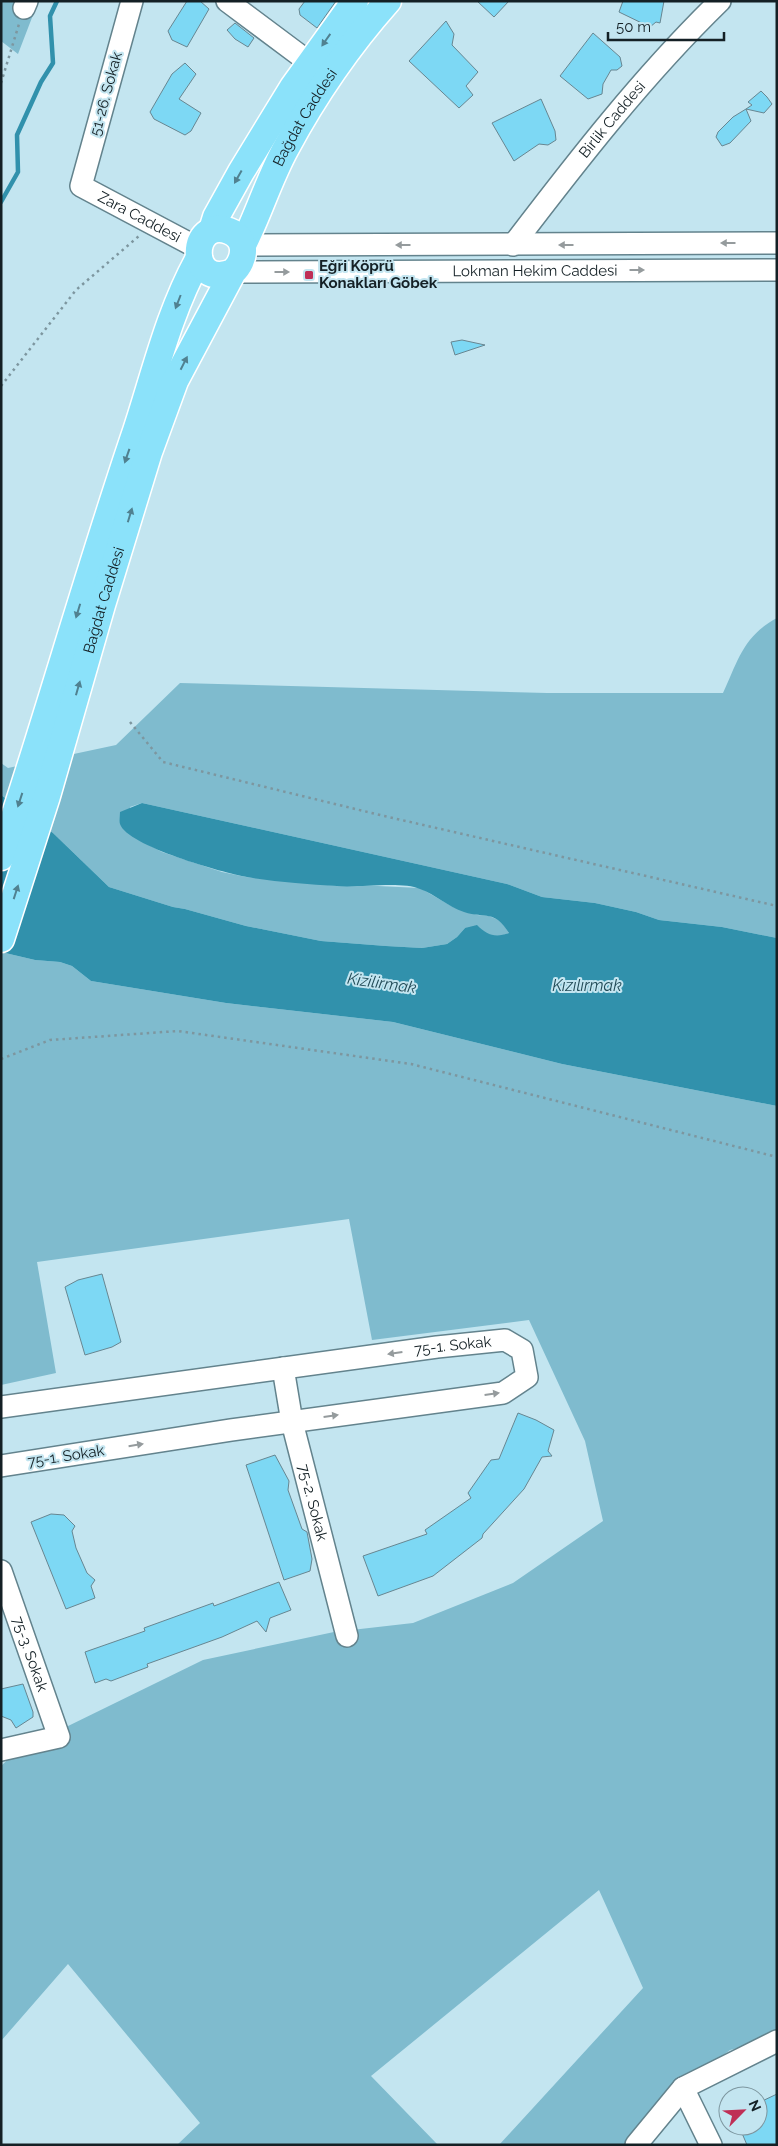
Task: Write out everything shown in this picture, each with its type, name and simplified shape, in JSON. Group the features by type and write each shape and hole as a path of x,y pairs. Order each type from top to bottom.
{"main road":[{"name":"Bağdat Caddesi","path":"1,857 35,754 104,526 178,300 216,217 241,172 293,87 355,1"},
{"name":"Bağdat Caddesi","path":"1,939 65,734 149,452 175,381 233,272 239,267 244,252 243,245 285,149 312,104 371,20 388,1"},
{"path":"233,272 218,275 205,269 203,245 220,229 234,233 243,245"}],"street":[{"name":"51-26. Sokak","path":"80,186 132,1"},
{"path":"227,1 310,63"},
{"name":"Birlik Caddesi","path":"513,245 572,167 687,33 720,1"},
{"name":"Zara Caddesi","path":"80,186 154,224 203,245"},
{"name":"Lokman Hekim Caddesi","path":"243,245 777,243"},
{"name":"Lokman Hekim Caddesi","path":"233,272 777,270"},
{"name":"75-1. Sokak","path":"1,1407 438,1347 505,1340 522,1350 527,1377 503,1393 292,1422 1,1466"},
{"name":"75-2. Sokak","path":"283,1368 292,1422 346,1636"},
{"name":"75-3. Sokak","path":"1,1571 7,1604 58,1737 1,1750"},
{"path":"636,2145 683,2088 777,2041"},
{"path":"683,2088 711,2145"}],"path":[{"path":"1,83 26,5"},
{"path":"1,386 76,290 154,224"},
{"path":"130,722 163,762 374,814 777,906"},
{"path":"1,1059 50,1040 178,1031 411,1064 777,1157"}],"shaded area":[{"path":"1,1 38,2 18,54 1,41"},
{"path":"777,618 777,938 722,927 659,920 636,912 595,903 542,897 507,884 142,803 130,807 139,840 162,852 222,872 246,877 338,886 420,888 453,907 501,921 509,933 498,937 465,928 447,944 422,948 321,941 246,926 173,907 109,887 53,833 1,795 1,763 8,768 116,745 180,683 547,693 723,693 749,641 756,633"},
{"path":"1,952 35,960 60,962 72,966 91,981 226,1003 393,1022 562,1064 777,1106 777,2038 730,2050 652,2109 627,2145 499,2145 643,1988 599,1890 371,2076 438,2145 177,2145 200,2123 68,1964 1,2041 1,1766 17,1751 203,1660 334,1632 413,1623 513,1583 603,1521 585,1441 529,1320 372,1340 349,1219 37,1262 56,1373 1,1385"}],"water":[{"name":"Kızılırmak","path":"1,795 53,833 109,887 173,907 246,926 321,941 422,948 447,944 465,928 477,925 492,935 509,933 504,925 494,918 458,910 426,891 403,885 346,886 280,882 218,870 178,857 140,841 127,832 120,824 120,812 142,803 507,884 542,897 595,903 636,912 659,920 722,927 777,938 777,1106 562,1064 393,1022 226,1003 91,981 72,966 60,962 35,960 1,952"}],"building":[{"path":"187,1 200,1 209,9 187,47 172,40 168,31"},
{"path":"305,1 336,1 317,28 300,15 299,9"},
{"path":"477,1 509,1 494,17"},
{"path":"623,1 664,1 660,23 656,22 650,27 619,12"},
{"path":"446,21 454,34 452,45 478,72 466,86 473,95 459,108 409,61"},
{"path":"235,23 254,38 248,47 235,39 227,30"},
{"path":"593,33 620,57 622,66 617,70 611,70 603,84 602,94 588,99 560,76"},
{"path":"185,63 196,74 179,99 201,113 191,131 185,135 154,119 150,112 172,74"},
{"path":"761,91 772,104 764,113 746,109 752,105 748,102"},
{"path":"541,99 555,131 556,140 548,145 539,144 514,161 492,123"},
{"path":"746,109 751,121 730,143 722,146 716,137 718,132 733,117"},
{"path":"462,340 485,345 455,355 451,342"},
{"path":"102,1274 121,1342 112,1347 85,1355 65,1287 78,1280"},
{"path":"518,1413 554,1430 548,1451 552,1456 542,1457 524,1489 483,1534 482,1538 433,1576 378,1596 363,1556 427,1534 425,1530 471,1498 468,1493 491,1460 499,1459"},
{"path":"275,1455 289,1481 288,1490 302,1529 307,1532 312,1559 310,1571 284,1580 246,1465"},
{"path":"51,1514 64,1515 75,1526 72,1531 76,1548 87,1573 95,1580 91,1586 95,1598 66,1609 31,1522"},
{"path":"279,1582 291,1610 270,1618 266,1632 257,1621 222,1637 147,1664 148,1667 111,1681 106,1679 95,1683 85,1652 145,1631 144,1628 213,1603 214,1606"},
{"path":"23,1684 33,1717 16,1728 11,1720 1,1716 1,1689"},
{"path":"777,2094 777,2145 747,2145 743,2136 768,2136 768,2098"}],"waterway":[{"path":"1,202 18,172 17,135 41,82 53,63 50,16 57,1"}],"place":[{"name":"Eğri Köprü Konakları Göbek","path":"309,275"}],"water label":[{"name":"Kizilirmak","path":"382,983"}]}
